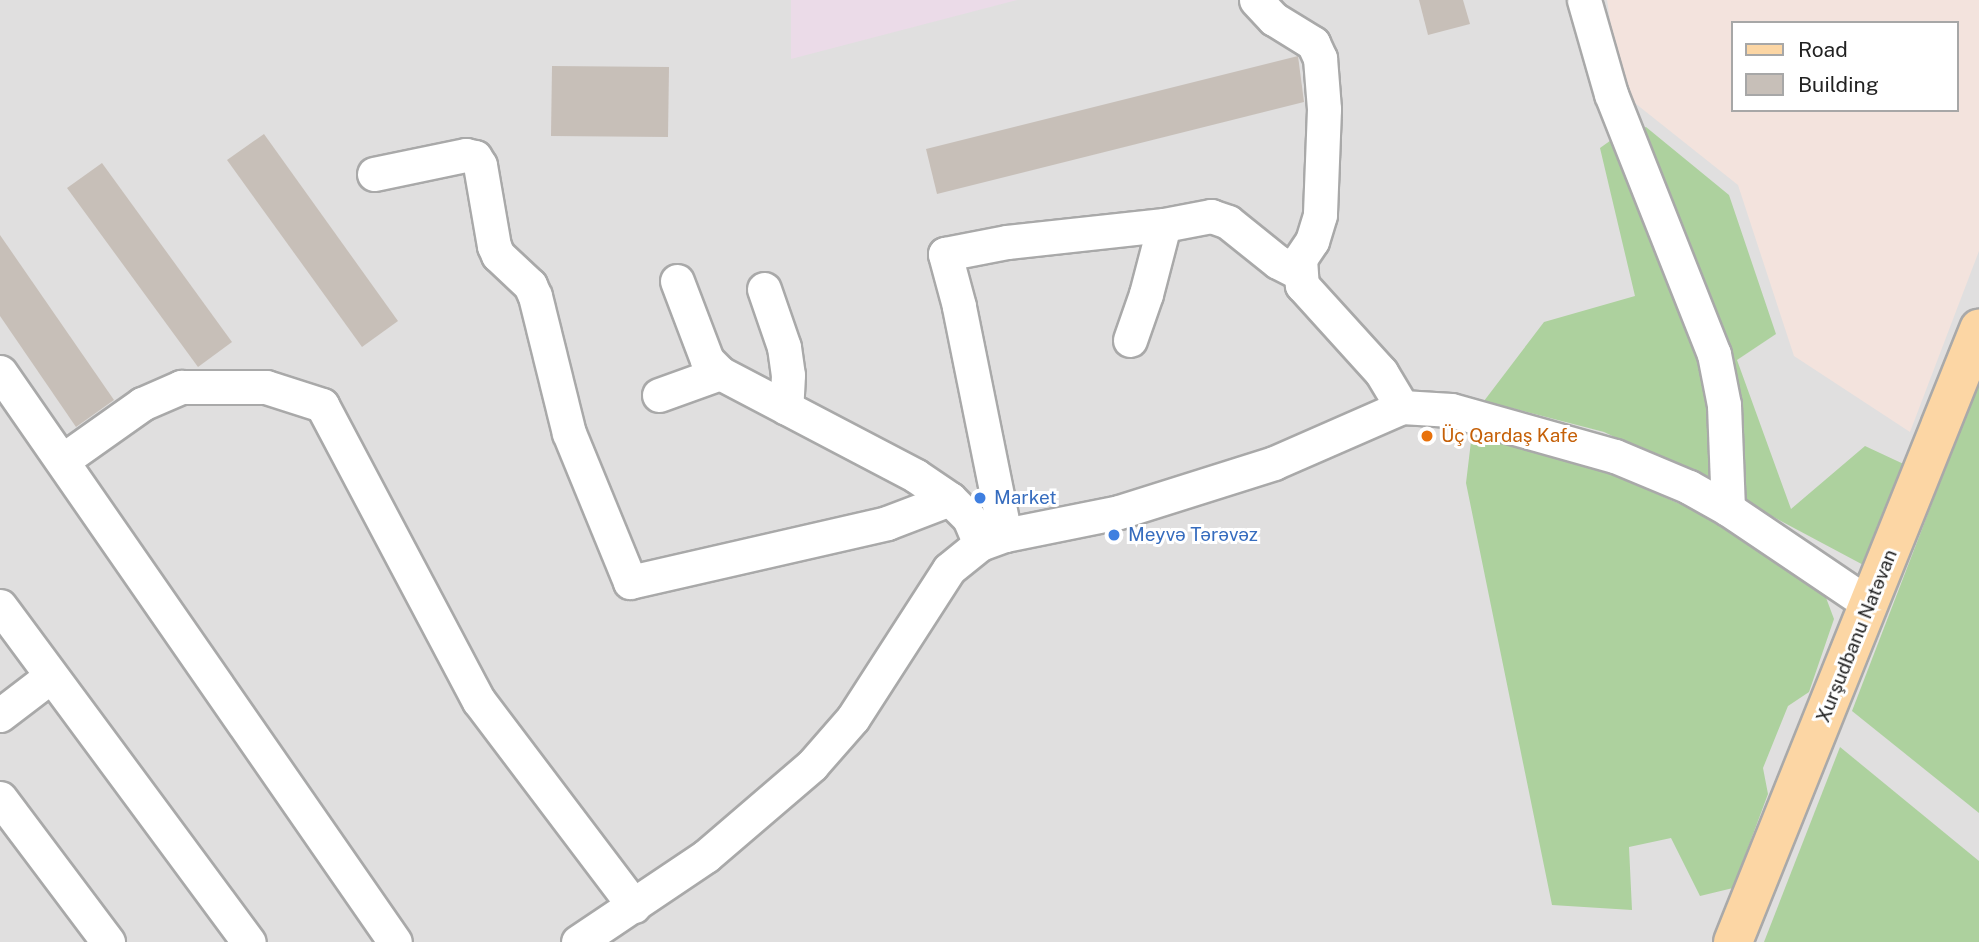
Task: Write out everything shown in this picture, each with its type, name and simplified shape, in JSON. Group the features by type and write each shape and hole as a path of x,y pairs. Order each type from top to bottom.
{"main road":[{"name":"Xurşudbanu Natəvan","path":"1733,942 1979,329"}],"street":[{"path":"1256,0 1274,19 1312,43 1320,58 1324,109 1320,215 1312,241 1300,259 1298,272 1302,285 1381,372 1402,407"},
{"path":"1584,0 1611,94 1714,354 1724,405 1728,509"},
{"path":"374,174 466,155 475,157 480,165 494,246 530,285 535,296 569,433 630,582 887,523 950,499"},
{"path":"992,540 959,306 945,254 1007,242 1164,225 1211,216 1221,217 1278,262 1298,272"},
{"path":"1130,340 1146,294 1164,225"},
{"path":"677,281 707,360 720,373 916,476 950,499 992,540"},
{"path":"764,289 784,347 788,375 786,408"},
{"path":"0,372 395,942"},
{"path":"659,395 720,373"},
{"path":"63,460 142,404 181,387 265,387 323,405 479,701 634,906"},
{"path":"579,942 706,856 812,765 853,718 949,569 992,540 1094,519 1261,468 1337,438 1402,407 1451,410 1585,446 1689,487 1728,509 1869,604"},
{"path":"0,606 249,942"},
{"path":"0,715 51,676"},
{"path":"0,798 108,942"}],"shaded area":[{"path":"0,0 1979,0 1979,942 0,942"},
{"path":"791,0 1017,0 791,59"},
{"path":"1607,0 1979,0 1979,251 1910,432 1794,356 1738,185 1621,92"}],"green space":[{"path":"1646,127 1729,195 1776,334 1737,360 1791,509 1865,446 1910,467 1869,568 1704,480 1604,432 1484,401 1544,322 1635,296 1600,148 1621,133"},
{"path":"1979,381 1979,813 1852,711"},
{"path":"1472,433 1578,459 1707,516 1825,595 1834,619 1809,692 1788,706 1763,768 1768,794 1733,888 1700,896 1671,838 1629,847 1632,910 1552,905 1466,483"},
{"path":"1840,747 1979,861 1979,942 1764,942"}],"building":[{"path":"1419,0 1463,0 1470,24 1428,35"},
{"path":"1298,56 1304,102 937,194 926,149"},
{"path":"552,66 669,67 668,137 551,136"},
{"path":"264,134 398,321 362,347 227,160"},
{"path":"102,163 232,342 198,367 67,188"},
{"path":"0,235 114,400 76,427 0,316"}],"place":[{"name":"Üç Qardaş Kafe","path":"1427,436"},
{"name":"Market","path":"980,498"},
{"name":"Meyvə Tərəvəz","path":"1114,535"}]}
